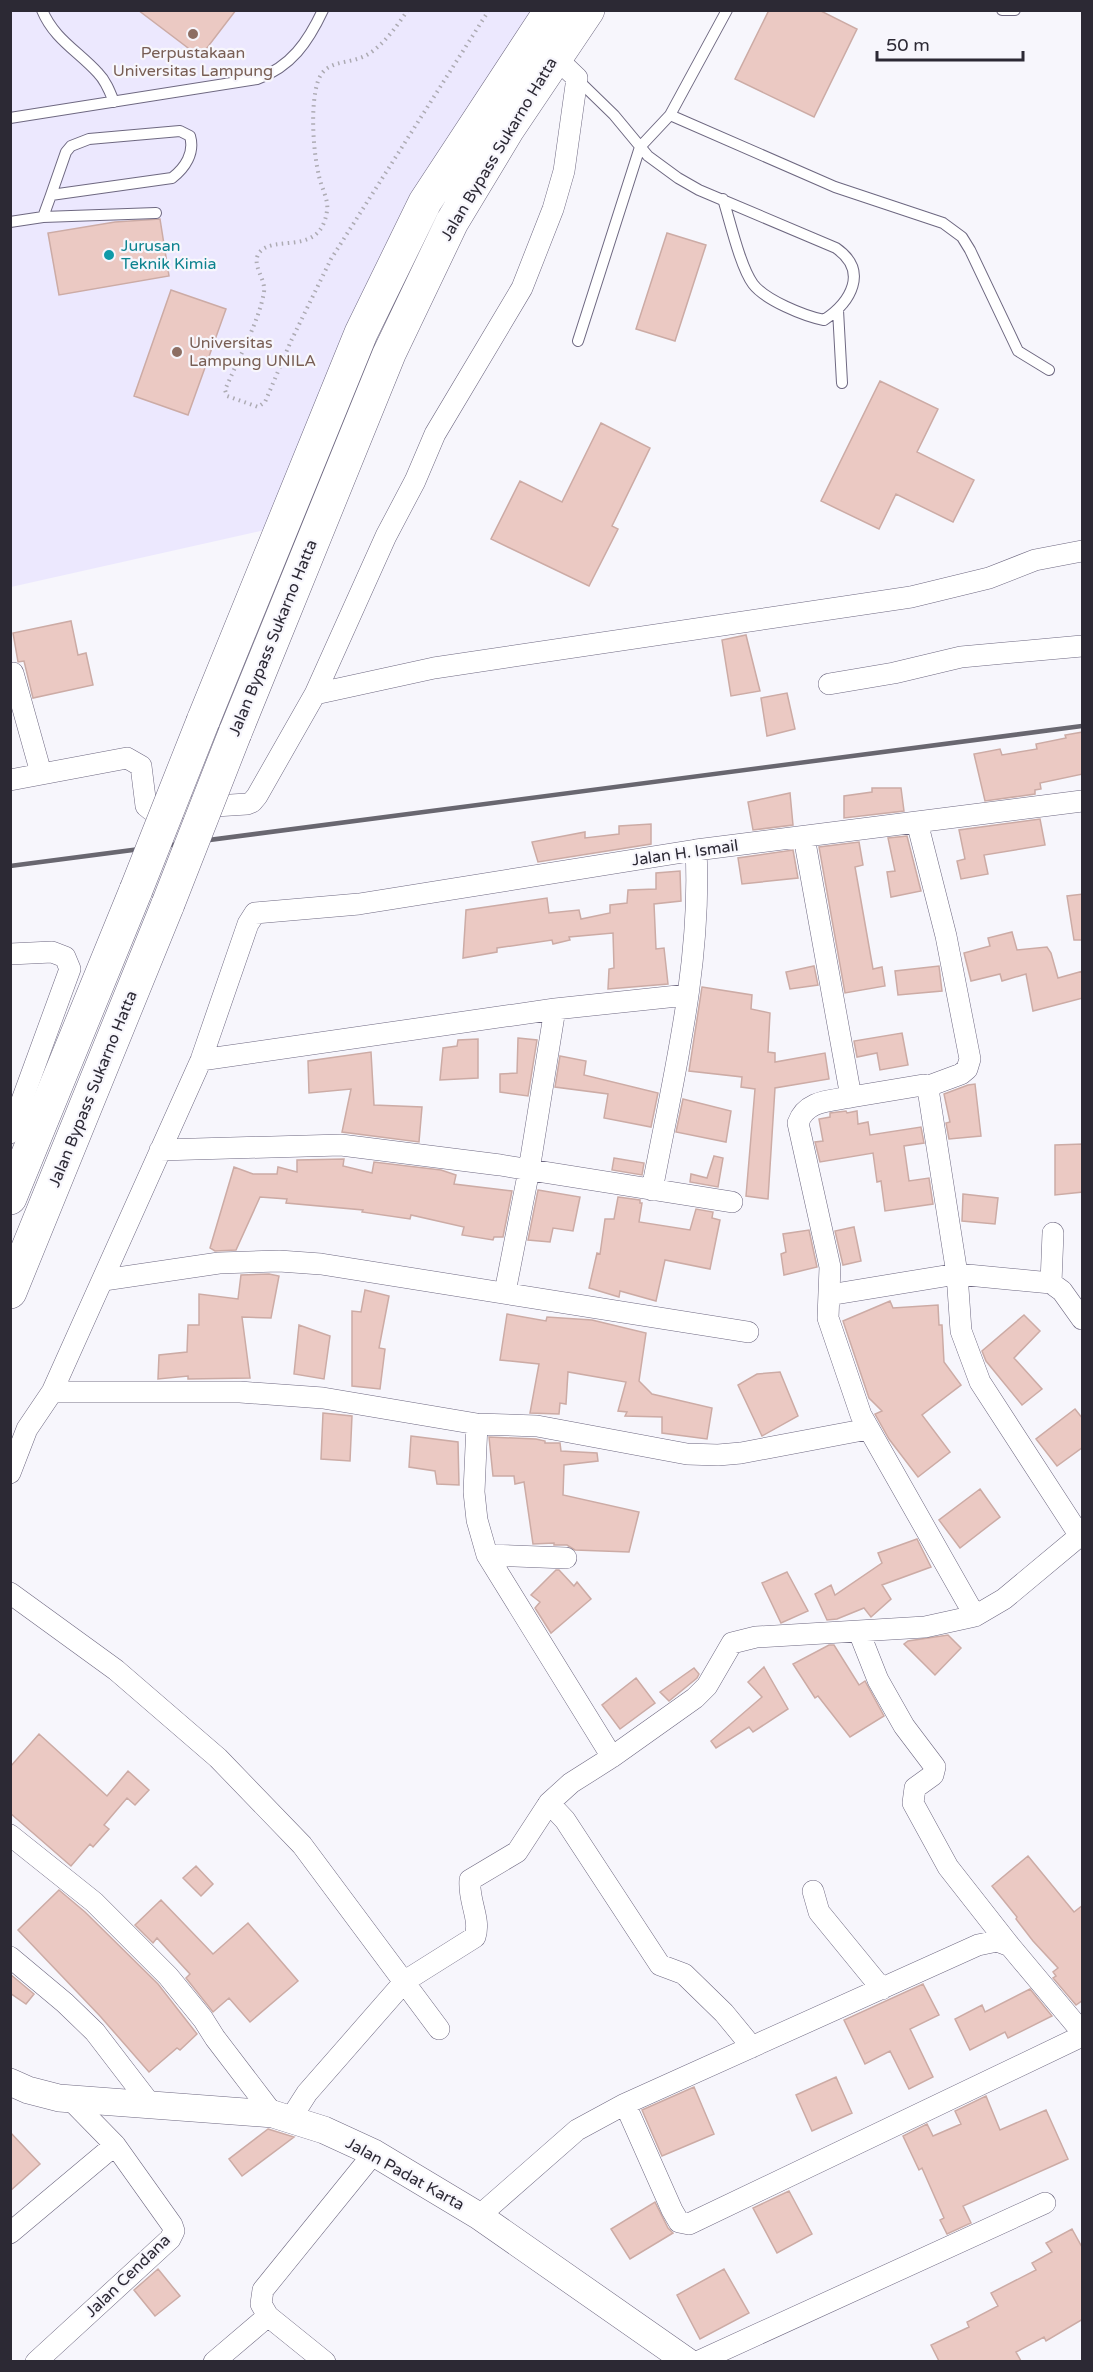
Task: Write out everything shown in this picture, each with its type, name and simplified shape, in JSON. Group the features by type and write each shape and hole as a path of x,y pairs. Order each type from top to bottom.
{"highway":[{"name":"Jalan Bypass Sukarno Hatta","path":"10,1198 366,323 425,202 551,10"},
{"name":"Jalan Bypass Sukarno Hatta","path":"10,1292 393,344 452,222 508,129 566,68 588,10"}],"street":[{"path":"10,780 127,758 141,766 146,806 151,810 252,802 315,694 435,434 522,288 553,209 564,171 566,68"},
{"path":"315,694 434,668 911,597 989,578 1035,560 1083,551"},
{"path":"830,684 954,660 1083,646"},
{"path":"13,673 41,773"},
{"name":"Jalan H. Ismail","path":"10,1473 27,1429 52,1392 104,1280 201,1060 248,924 255,914 358,904 696,850 1083,801"},
{"path":"917,822 946,936 970,1059 967,1069 926,1087 922,1085 813,1104 802,1112 798,1123 830,1267 828,1318 861,1415 975,1616"},
{"path":"804,837 851,1097"},
{"path":"652,1190 687,995 697,914 696,850"},
{"path":"10,954 52,952 65,957 70,969 10,1134"},
{"path":"201,1060 555,1009 687,995"},
{"path":"505,1292 529,1170 555,1009"},
{"path":"10,1835 94,1902 168,1976 203,2019 215,2038 282,2116 307,2093 405,1981 475,1937 478,1928 469,1893 470,1880 517,1852 549,1803 571,1783 612,1758 695,1698 706,1686 732,1643 756,1637 925,1627 975,1616 1004,1599 1081,1535 980,1382 961,1331 957,1280 926,1087"},
{"path":"160,1150 341,1145 529,1170 732,1202"},
{"path":"1051,1282 1053,1233"},
{"path":"104,1280 219,1263 279,1261 321,1264 748,1332"},
{"path":"829,1295 957,1280 1051,1282 1062,1290 1083,1319"},
{"path":"52,1392 270,1393 323,1398 477,1424 537,1426 687,1454 741,1453 868,1429"},
{"path":"477,1424 474,1492 477,1520 487,1555 612,1758"},
{"path":"487,1555 566,1558"},
{"path":"10,1593 116,1670 218,1758 302,1845 439,2029"},
{"path":"625,2104 672,2210 679,2222 688,2224 1083,2034 948,1867 913,1803 915,1788 933,1775 935,1767 904,1726 878,1680 859,1632"},
{"path":"549,1803 564,1820 660,1965 684,1974 724,2013 752,2047"},
{"path":"813,1891 819,1911 882,1989"},
{"path":"479,2216 577,2130 625,2104 978,1945 997,1941 1010,1946"},
{"path":"10,1957 65,2002 95,2032 151,2105"},
{"name":"Jalan Padat Karta","path":"10,2082 28,2090 59,2098 282,2116 324,2130 374,2153 479,2216 688,2361"},
{"name":"Jalan Cendana","path":"36,2361 170,2239 174,2231 115,2145 70,2098"},
{"path":"10,2233 115,2145"},
{"path":"325,2361 268,2316 261,2304 263,2290 374,2153"},
{"path":"697,2361 1046,2203"},
{"path":"214,2361 268,2316"}],"lane":[{"path":"42,10 48,24 63,43 101,77 114,102"},
{"path":"10,108 15,117 232,85 272,74 286,65 302,48 323,10"},
{"path":"578,341 640,147 670,115 728,10"},
{"path":"1002,10 1015,10"},
{"path":"566,68 614,115 658,165 699,190 723,199 836,248 843,253 854,269 852,288 838,310 824,320 810,317 774,300 753,284 738,249 723,199"},
{"path":"670,115 835,187 944,223 962,237 970,250 1018,351 1049,370"},
{"path":"43,217 66,152 78,143 89,139 180,131 190,136 193,146 183,169 172,178 51,195"},
{"path":"10,222 43,217 156,213"},
{"path":"838,310 842,383"}],"path":[{"path":"408,10 370,53 358,59 330,65 318,80 313,123 314,147 327,210 324,222 315,235 306,241 263,248 258,255 257,265 264,288 261,305 225,390 227,396 258,407 265,402 291,341 331,259 489,10"}],"shaded area":[{"name":"Universitas Lampung UNILA","path":"10,11 531,11 265,530 11,587"}],"building":[{"name":"Perpustakaan Universitas Lampung","path":"138,10 236,10 200,57"},
{"path":"769,10 819,10 857,29 814,117 735,79"},
{"name":"Jurusan Teknik Kimia","path":"160,219 169,276 59,295 48,233 115,222"},
{"path":"667,233 706,245 675,341 636,329"},
{"path":"171,290 226,309 188,415 134,396"},
{"path":"880,381 938,409 917,452 974,480 953,522 896,494 879,529 821,501"},
{"path":"601,423 650,448 612,526 618,529 589,586 491,539 520,481 562,502"},
{"path":"71,621 78,655 86,653 93,685 33,698 24,661 18,662 13,633"},
{"path":"746,635 760,691 731,696 722,640"},
{"path":"787,693 795,729 767,736 761,698"},
{"path":"1083,732 1083,774 1040,783 1041,789 1035,790 1035,794 985,801 974,754 1000,749 1002,755 1037,749 1036,744"},
{"path":"872,788 901,788 904,811 844,818 844,796 872,792"},
{"path":"790,793 793,825 753,830 748,802"},
{"path":"1040,819 1045,845 984,855 988,874 961,879 957,861 965,859 959,830"},
{"path":"651,824 651,844 538,862 532,842 585,832 585,838 619,834 619,826"},
{"path":"907,836 921,891 891,897 887,872 895,871 888,838"},
{"path":"859,842 863,865 855,867 873,969 882,967 885,986 845,993 819,847"},
{"path":"793,850 798,878 742,884 738,858"},
{"path":"680,871 681,901 654,904 656,949 664,948 668,984 608,989 609,969 614,968 613,933 569,937 570,940 553,944 552,940 497,948 497,952 463,958 466,910 547,898 549,913 579,910 581,919 610,913 610,905 627,903 628,890 656,889 656,873"},
{"path":"1083,894 1083,940 1074,940 1067,896"},
{"path":"1012,932 1017,950 1047,947 1058,978 1083,971 1083,998 1033,1011 1026,974 1002,981 1000,974 971,981 964,953 990,946 988,938"},
{"path":"814,966 818,985 790,989 786,972"},
{"path":"939,966 942,991 898,995 895,971"},
{"path":"702,987 752,995 751,1009 770,1013 768,1052 775,1053 775,1062 825,1053 829,1079 775,1088 768,1199 746,1196 755,1089 741,1087 742,1077 689,1071"},
{"path":"902,1033 908,1065 880,1070 877,1053 857,1057 854,1041"},
{"path":"518,1038 537,1040 528,1096 500,1092 500,1074 517,1073"},
{"path":"478,1039 478,1078 440,1080 443,1048 457,1046 458,1040"},
{"path":"371,1052 374,1105 422,1107 419,1142 342,1132 351,1089 309,1093 308,1061"},
{"path":"560,1056 586,1061 584,1075 658,1093 651,1127 604,1118 608,1094 555,1087"},
{"path":"975,1084 981,1136 949,1139 946,1123 950,1122 944,1094"},
{"path":"683,1099 731,1111 726,1142 676,1132"},
{"path":"846,1111 847,1113 857,1111 858,1124 868,1122 870,1135 921,1127 924,1143 904,1146 909,1181 929,1178 933,1204 885,1211 881,1181 877,1182 873,1153 820,1162 815,1142 823,1141 819,1119 830,1117 830,1113"},
{"path":"1083,1144 1083,1192 1055,1195 1055,1145"},
{"path":"714,1156 723,1158 718,1187 690,1182 691,1174 707,1178"},
{"path":"614,1158 644,1163 642,1175 612,1170"},
{"path":"344,1159 343,1166 372,1173 374,1162 441,1170 456,1175 454,1184 512,1191 503,1237 494,1237 493,1240 462,1235 464,1227 411,1215 410,1219 362,1212 363,1210 286,1203 287,1199 260,1197 236,1250 215,1251 210,1248 234,1167 253,1174 277,1174 278,1167 297,1172 297,1160"},
{"path":"538,1190 580,1197 573,1231 553,1228 550,1242 528,1240"},
{"path":"963,1194 998,1198 995,1224 962,1221"},
{"path":"618,1197 640,1200 642,1203 639,1222 690,1230 696,1209 713,1212 712,1218 720,1220 710,1269 665,1260 656,1301 620,1291 619,1297 589,1288 597,1253 600,1254 605,1219 614,1219"},
{"path":"854,1227 861,1261 843,1265 835,1231"},
{"path":"809,1230 817,1267 784,1275 781,1254 786,1252 783,1234"},
{"path":"241,1275 279,1276 271,1318 242,1317 250,1378 188,1379 188,1376 158,1379 159,1355 187,1352 188,1325 199,1325 199,1294 238,1299"},
{"path":"365,1290 389,1296 379,1348 385,1349 380,1389 352,1386 352,1311 361,1312"},
{"path":"890,1301 893,1308 938,1305 939,1325 942,1325 944,1362 961,1385 922,1415 950,1452 918,1477 889,1439 875,1414 882,1411 869,1398 843,1321"},
{"path":"507,1314 546,1321 547,1317 592,1320 646,1333 639,1381 652,1394 712,1408 707,1439 662,1433 662,1417 625,1416 627,1412 618,1411 626,1382 568,1372 566,1404 560,1403 559,1414 530,1413 539,1364 500,1360"},
{"path":"1024,1315 1040,1331 1014,1358 1042,1389 1022,1405 986,1361 982,1351"},
{"path":"299,1325 330,1336 324,1379 294,1374"},
{"path":"780,1372 798,1416 762,1436 738,1385 757,1374"},
{"path":"1075,1409 1083,1419 1083,1447 1057,1466 1036,1439"},
{"path":"323,1413 352,1416 350,1461 321,1459"},
{"path":"411,1436 458,1442 459,1485 437,1484 435,1471 409,1467"},
{"path":"489,1437 536,1439 545,1441 545,1443 560,1443 561,1451 597,1453 598,1461 564,1465 563,1495 639,1512 629,1552 575,1550 567,1545 554,1545 554,1543 533,1544 524,1482 515,1484 514,1476 493,1476"},
{"path":"980,1489 1000,1517 960,1548 939,1520"},
{"path":"917,1539 931,1567 882,1585 891,1599 871,1617 864,1608 837,1619 827,1620 815,1594 831,1585 835,1595 882,1563 878,1553"},
{"path":"556,1570 559,1570 574,1586 577,1582 591,1599 551,1633 535,1608 540,1602 531,1595"},
{"path":"787,1572 808,1611 781,1623 762,1583"},
{"path":"948,1635 961,1648 935,1675 904,1644 908,1641"},
{"path":"829,1645 834,1645 859,1685 865,1681 884,1716 850,1737 818,1696 815,1698 793,1664"},
{"path":"764,1667 788,1709 753,1732 749,1727 716,1748 711,1741 762,1697 748,1682"},
{"path":"694,1668 699,1674 697,1678 669,1701 660,1692"},
{"path":"636,1678 655,1703 620,1729 602,1705"},
{"path":"39,1734 107,1796 128,1771 149,1790 135,1805 127,1798 104,1825 109,1829 93,1847 90,1844 71,1866 10,1813 10,1767"},
{"path":"1028,1856 1074,1912 1083,1905 1083,2000 1076,2005 1053,1978 1056,1976 1053,1972 1058,1968 1033,1941 992,1886"},
{"path":"196,1866 213,1884 201,1896 183,1878"},
{"path":"59,1890 85,1912 158,1984 197,2034 180,2050 177,2048 149,2072 100,2016 18,1930"},
{"path":"161,1900 213,1954 248,1923 298,1981 250,2022 229,1998 213,2012 186,1978 190,1974 157,1938 153,1943 135,1925"},
{"path":"10,1974 34,1994 26,2004 10,1993"},
{"path":"923,1984 939,2015 910,2029 933,2077 909,2089 890,2051 865,2064 844,2020"},
{"path":"1030,1989 1052,2016 1008,2038 1005,2032 970,2050 955,2019 982,2005 985,2012"},
{"path":"836,2077 852,2113 812,2131 796,2095"},
{"path":"694,2087 714,2134 662,2156 642,2110"},
{"path":"986,2096 1000,2130 1046,2110 1068,2159 963,2206 971,2223 947,2234 940,2220 944,2218 922,2168 919,2170 903,2136 927,2124 933,2136 961,2124 955,2111"},
{"path":"268,2129 294,2137 242,2176 229,2159"},
{"path":"10,2132 40,2164 10,2191"},
{"path":"789,2191 812,2234 777,2253 753,2208"},
{"path":"655,2202 668,2228 673,2233 630,2259 611,2229"},
{"path":"1072,2229 1083,2249 1083,2319 1046,2341 1044,2337 1016,2352 1021,2361 939,2361 931,2345 969,2327 967,2322 998,2306 991,2293 1036,2270 1032,2263 1052,2252 1046,2243"},
{"path":"158,2269 180,2296 155,2316 134,2290"},
{"path":"724,2269 749,2313 700,2339 677,2295"}],"railway":[{"path":"10,866 1082,726"}],"place":[{"name":"Perpustakaan Universitas Lampung","path":"193,34"},
{"name":"Jurusan Teknik Kimia","path":"109,255"},
{"name":"Universitas Lampung UNILA","path":"177,352"}]}
